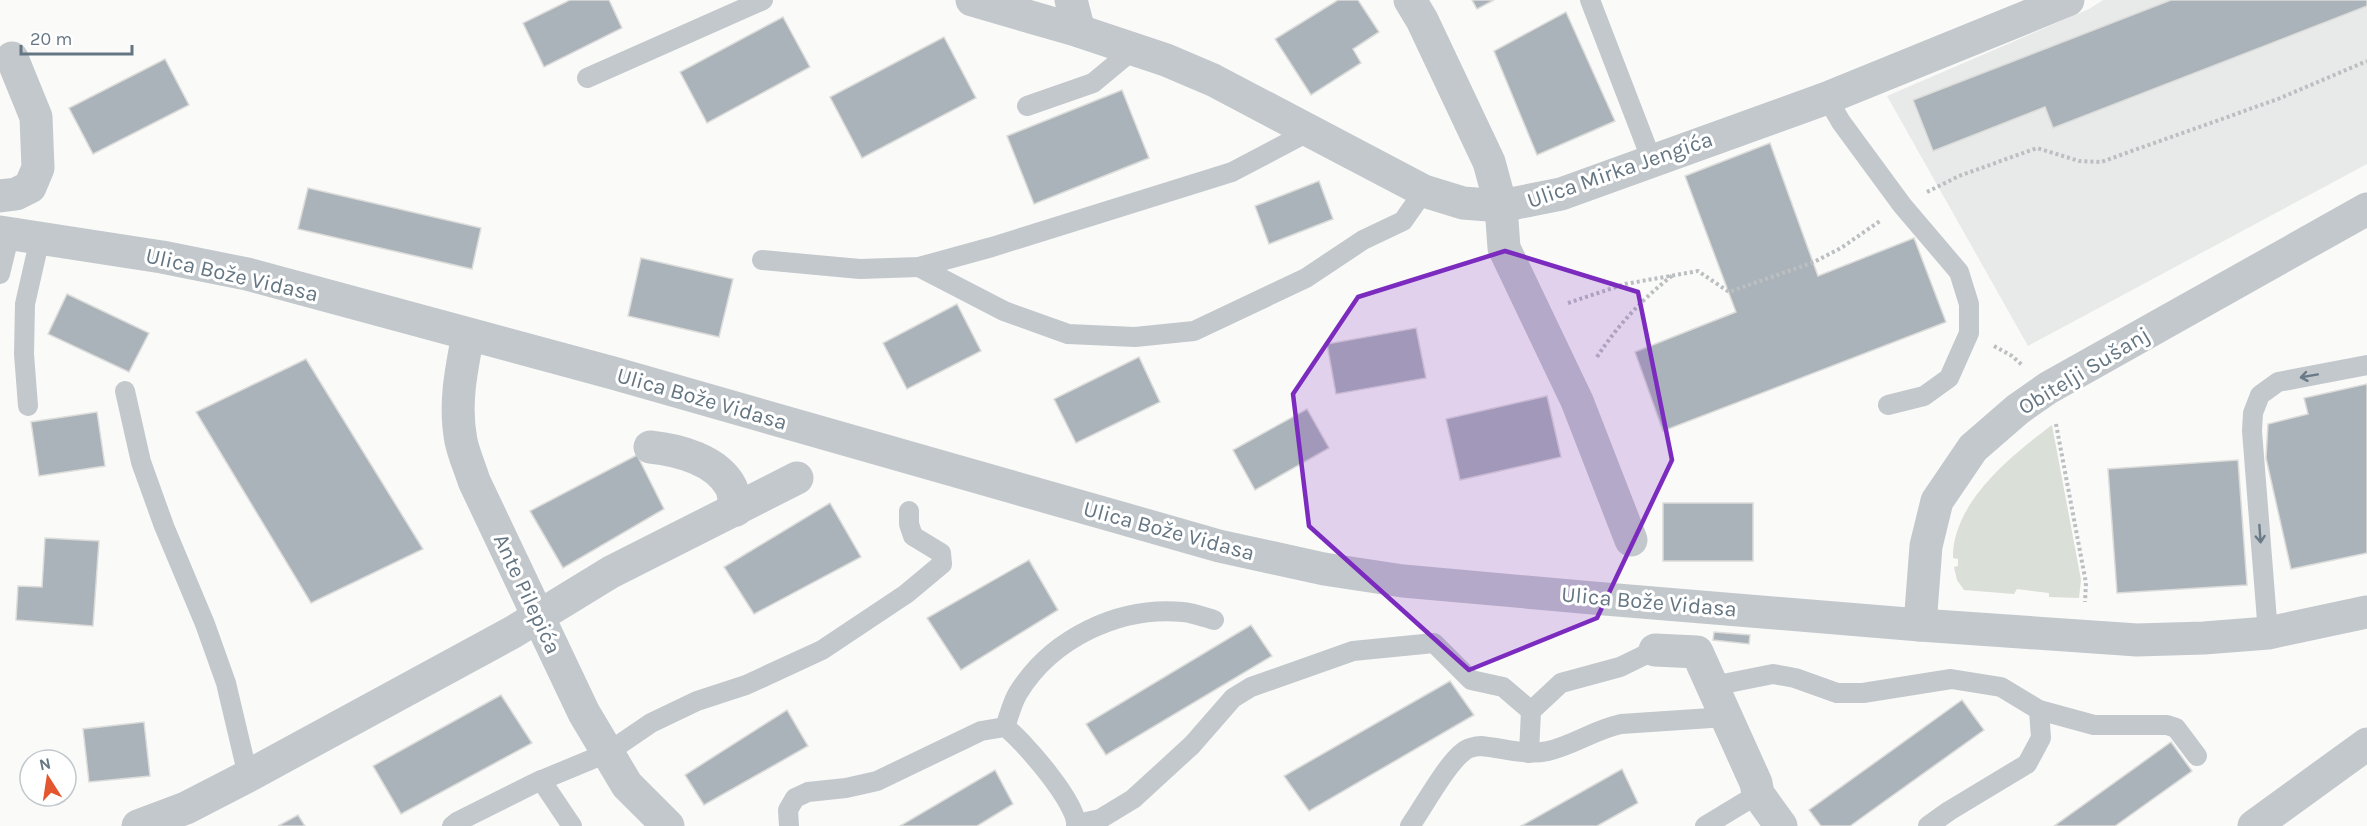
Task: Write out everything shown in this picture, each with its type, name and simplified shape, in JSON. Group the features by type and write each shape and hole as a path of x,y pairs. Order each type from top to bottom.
{"street":[{"name":"Ulica Mirka Jengića","path":"972,0 1075,15 1134,49 1213,80 1424,191 1463,203 1501,206 1561,194 1827,98 2068,0"},
{"path":"1410,0 1422,20 1489,162 1501,206 1504,248 1577,400 1631,540"},
{"path":"0,196 16,194 30,187 38,168 36,117 12,58"},
{"name":"Obitelji Sušanj","path":"1920,625 1926,546 1937,501 1973,448 2018,409 2049,388 2367,209"},
{"name":"Ulica Bože Vidasa","path":"17,235 162,256 247,274 613,373 1208,544 1324,569 1403,581 1920,625 2137,640 2268,633 2367,612"},
{"name":"Ante Pilepića","path":"468,335 458,392 457,414 461,443 474,481 537,618 606,753 627,785 668,826"},
{"path":"650,447 690,455 717,470 732,488 736,510"},
{"path":"138,826 186,808 248,776 537,618 611,572 797,478"},
{"path":"1655,650 1696,652 1756,783 1758,794 1780,826"},
{"path":"2254,826 2367,744"}],"lane":[{"path":"587,78 763,0"},
{"path":"1590,0 1653,161"},
{"path":"1027,106 1093,82 1134,49"},
{"path":"1827,98 1841,122 1902,205 1959,272 1969,304 1969,333 1948,378 1924,396 1888,405"},
{"path":"762,260 860,269 919,267 993,247 1232,172 1308,132"},
{"path":"919,267 1004,311 1068,334 1135,337 1194,331 1306,278 1363,240 1403,221 1424,191"},
{"path":"0,274 17,235"},
{"path":"17,235 25,304 24,354 28,406"},
{"path":"2268,633 2252,431 2256,403 2260,395 2278,382 2367,365"},
{"path":"126,391 141,462 226,683 248,776"},
{"path":"452,826 541,780 606,753 651,723 697,701 746,685 822,650 906,594 942,564 941,554 913,536 909,524 909,511"},
{"path":"1005,727 1017,695 1032,673 1052,652 1071,638 1123,618 1148,612 1184,612 1214,620"},
{"path":"789,826 788,810 795,798 808,792 846,788 877,781 981,731 1005,727 1019,738 1046,772 1074,812 1076,825 1100,819 1133,799 1192,745 1233,698 1251,687 1353,651 1434,643 1471,680 1503,687 1531,711"},
{"path":"1528,753 1531,711 1561,683 1620,667 1655,650"},
{"path":"1713,686 1773,674 1795,678 1838,693 1863,693 1951,679 2001,687 2039,710 2094,725 2167,725 2176,728 2197,756"},
{"path":"1928,826 2027,764 2041,738 2039,710"},
{"path":"1410,826 1452,765 1464,751 1478,746 1528,753 1548,751 1575,743 1608,726 1726,717"},
{"path":"541,780 572,826"},
{"path":"1705,826 1758,794"}],"path":[{"path":"1537,317 1574,300 1614,287 1698,270 1729,292 1814,262 1841,248 1902,205 1959,176 2037,148 2079,161 2101,162 2278,99 2367,61"},
{"path":"1577,400 1590,368 1613,333 1649,294 1673,275"},
{"path":"1969,333 2012,356 2028,369"},
{"path":"2057,430 2086,583 2085,606"}],"highlighted area":[{"path":"1505,251 1638,292 1672,460 1597,618 1469,670 1309,526 1293,394 1358,297"}],"shaded area":[{"path":"2103,0 2367,0 2367,164 2028,346 1887,96 2089,9"},
{"path":"2052,425 2081,580 2079,598 2049,597 2049,593 2017,589 2014,594 1964,590 1957,580 1954,567 1958,566 1958,559 1953,558 1955,538 1962,518 1987,482"}],"building":[{"path":"570,0 609,0 622,28 544,67 523,23"},
{"path":"1338,0 1358,0 1379,32 1353,49 1361,63 1311,95 1275,39"},
{"path":"1472,0 1494,0 1477,9"},
{"path":"2171,0 2367,0 2367,6 2053,128 2045,107 1933,151 1913,100"},
{"path":"1566,12 1615,121 1537,155 1494,51"},
{"path":"783,17 810,67 707,123 680,72"},
{"path":"944,37 976,98 862,158 830,97"},
{"path":"165,59 189,105 93,154 69,108"},
{"path":"1122,90 1149,158 1034,204 1007,136"},
{"path":"1770,143 1818,276 1914,238 1946,322 1663,431 1635,352 1736,312 1685,176"},
{"path":"1319,181 1333,219 1269,244 1255,206"},
{"path":"308,188 481,228 472,269 298,229"},
{"path":"641,258 733,279 719,337 628,316"},
{"path":"67,294 149,333 129,372 48,334"},
{"path":"957,304 981,351 907,389 883,343"},
{"path":"1416,328 1426,378 1336,394 1327,344"},
{"path":"1139,357 1160,402 1076,443 1054,399"},
{"path":"306,359 423,549 311,603 196,412"},
{"path":"2367,384 2367,553 2291,569 2266,458 2268,424 2308,414 2304,398"},
{"path":"1547,396 1561,457 1460,480 1446,419"},
{"path":"1307,409 1329,448 1255,490 1233,450"},
{"path":"97,412 105,466 39,476 31,422"},
{"path":"637,455 664,509 563,568 530,511"},
{"path":"2238,460 2247,585 2117,593 2108,469"},
{"path":"830,503 861,557 754,614 724,567"},
{"path":"1663,503 1753,503 1753,561 1663,561"},
{"path":"45,538 99,541 93,626 16,620 18,586 42,587"},
{"path":"1029,560 1058,610 961,670 927,618"},
{"path":"1251,625 1272,656 1106,755 1086,724"},
{"path":"1714,632 1750,635 1749,644 1713,640"},
{"path":"1450,681 1474,715 1309,811 1284,776"},
{"path":"501,695 532,743 401,814 373,766"},
{"path":"1962,700 1984,730 1850,826 1821,826 1809,810"},
{"path":"787,710 808,746 704,805 685,775"},
{"path":"144,722 150,776 89,782 83,729"},
{"path":"2171,742 2192,771 2115,826 2054,826"},
{"path":"1622,769 1638,803 1597,826 1521,826"},
{"path":"995,770 1013,804 977,826 900,826"},
{"path":"298,815 305,826 278,826"}]}
